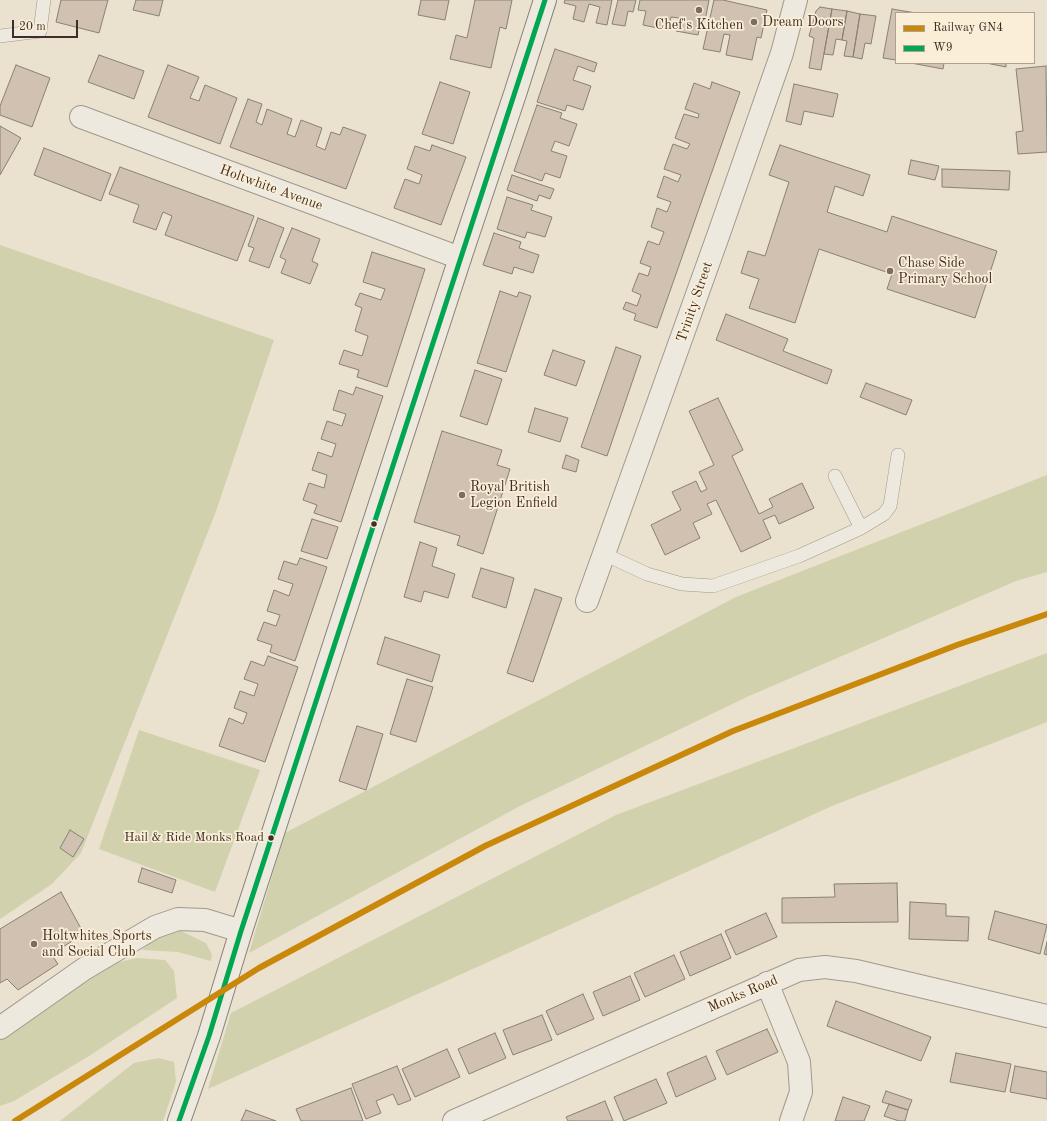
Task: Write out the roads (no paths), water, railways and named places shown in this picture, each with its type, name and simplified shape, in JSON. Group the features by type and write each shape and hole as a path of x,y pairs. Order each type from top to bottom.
{"street":[{"path":"178,1121 209,1036 240,931 460,258 516,94 545,0"},
{"name":"Trinity Street","path":"587,601 675,360 782,53 796,0"},
{"name":"Holtwhite Avenue","path":"81,117 460,258"},
{"path":"0,1028 84,969 155,927 178,919 205,920 240,931"},
{"name":"Monks Road","path":"465,1119 799,970 825,967 856,972 1047,1016"},
{"path":"767,983 799,1062 801,1092 791,1121"}],"lane":[{"path":"0,36 40,31 44,0"},
{"path":"604,554 647,574 682,584 713,586 799,556 861,528 884,514 890,506 898,455"},
{"path":"835,476 861,528"}],"rail line":[{"name":"GN4","path":"15,1121 259,968 485,846 733,731 957,645 1047,614"}],"place":[{"name":"Chef's Kitchen","path":"699,10"},
{"name":"Dream Doors","path":"754,22"},
{"name":"Chase Side Primary School","path":"890,271"},
{"name":"Royal British Legion Enfield","path":"462,495"},
{"name":"Hail & Ride Monks Road","path":"271,838"},
{"name":"Holtwhites Sports and Social Club","path":"34,944"}]}
